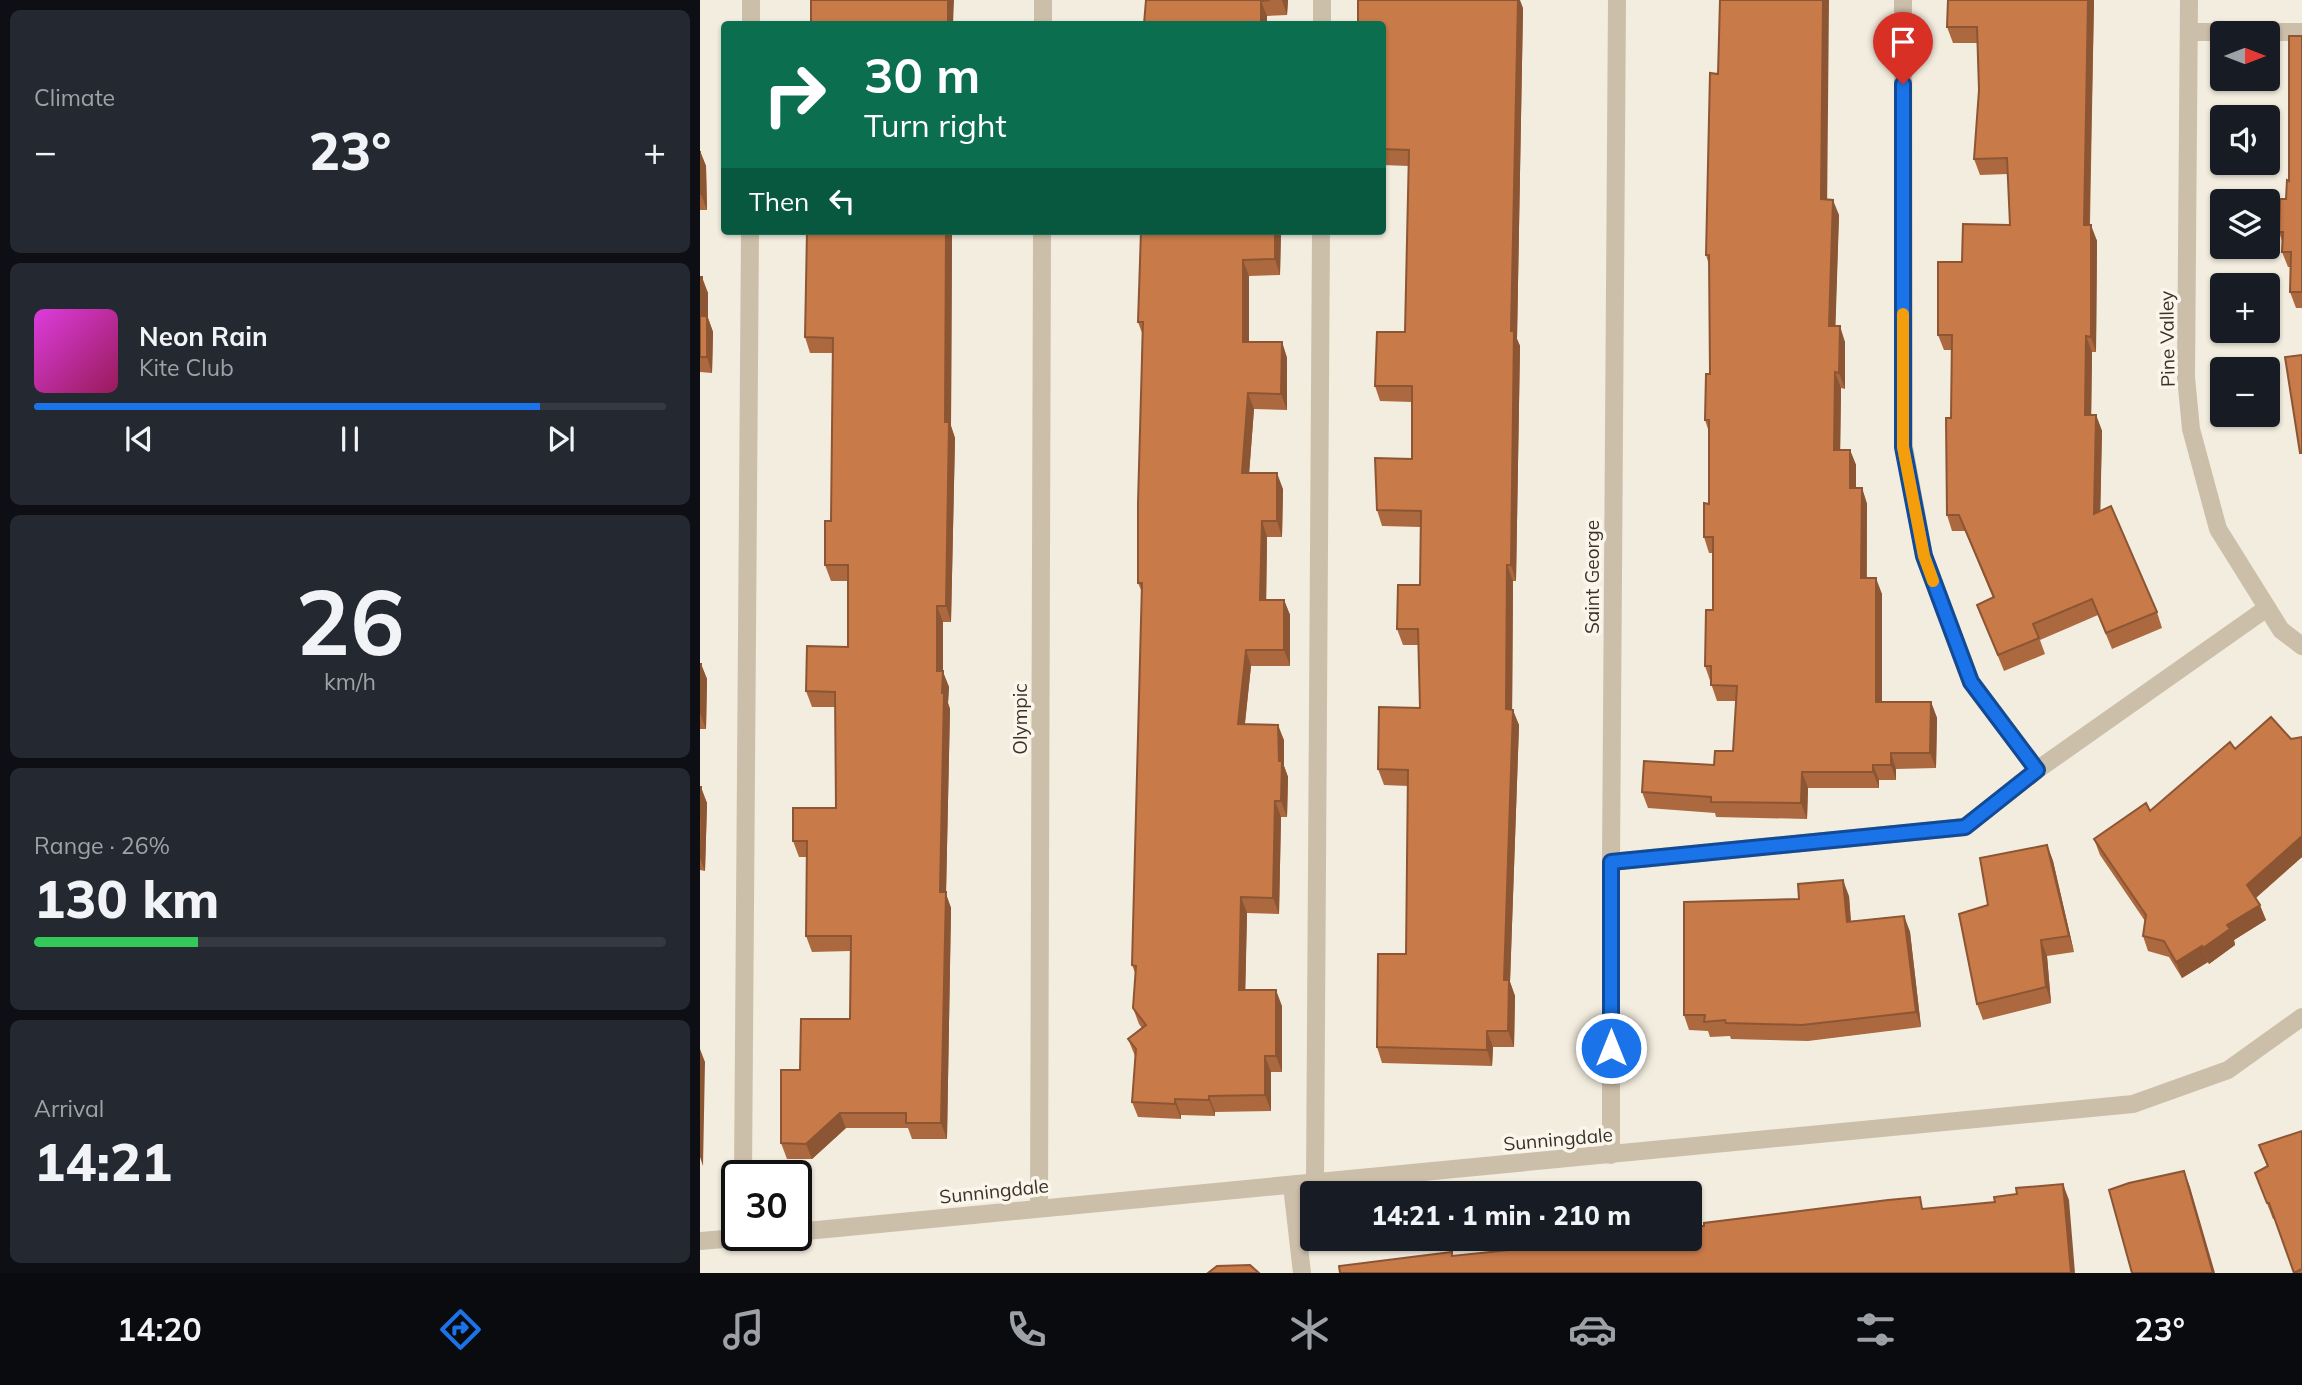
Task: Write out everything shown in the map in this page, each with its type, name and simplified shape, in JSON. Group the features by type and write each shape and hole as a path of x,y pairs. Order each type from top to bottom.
{"street":[{"path":"751,0 751,21"},
{"path":"1043,0 1043,21"},
{"path":"1322,0 1322,21"},
{"name":"Saint George","path":"1611,1155 1617,0"},
{"path":"1903,0 1903,447 1924,556 1971,682 2037,770"},
{"name":"Pine Valley","path":"2189,0 2186,377 2191,429 2218,529 2281,630 2302,646"},
{"path":"2189,32 2302,32"},
{"path":"743,1160 750,235"},
{"name":"Olympic","path":"1039,1208 1042,235"},
{"path":"1315,1181 1321,235"},
{"path":"1611,862 1965,827 2037,770 2267,608"},
{"name":"Sunningdale","path":"1336,1181 2133,1104 2228,1070 2302,1017"},
{"name":"Sunningdale","path":"812,1230 1300,1185"},
{"path":"1292,1186 1302,1273"},
{"path":"700,1241 721,1239"}],"building":[{"path":"811,0 948,0 948,21 811,21"},
{"path":"1146,0 1270,0 1261,1 1261,21 1144,21"},
{"path":"1358,0 1518,0 1511,331 1514,331 1511,565 1507,565 1506,709 1513,710 1504,980 1509,980 1508,1031 1487,1031 1487,1050 1377,1047 1378,954 1406,954 1408,770 1378,769 1379,707 1420,708 1418,629 1397,629 1398,585 1420,585 1421,511 1377,510 1375,458 1412,459 1412,386 1375,386 1377,332 1405,332 1409,150 1386,149 1386,21 1358,21"},
{"path":"1720,0 1823,0 1821,199 1833,200 1829,326 1840,326 1839,373 1835,372 1834,450 1850,450 1850,488 1862,488 1861,578 1876,578 1876,702 1931,702 1930,753 1891,753 1891,765 1873,765 1873,772 1802,772 1801,803 1711,802 1711,797 1642,792 1644,761 1714,765 1715,751 1733,751 1737,686 1711,685 1711,666 1705,666 1706,610 1713,610 1713,537 1704,537 1704,503 1709,504 1709,420 1705,420 1706,374 1710,374 1709,255 1706,255 1710,73 1718,74"},
{"path":"1948,0 2088,0 2084,225 2091,225 2091,337 2086,336 2085,415 2096,415 2094,514 2111,506 2157,612 2106,633 2092,599 2033,624 2039,638 1998,655 1977,605 1994,597 1959,515 1947,515 1946,418 1951,418 1952,335 1938,335 1938,262 1962,262 1963,224 2010,225 2007,158 1974,159 1979,90 1977,27 1947,27"},
{"path":"2289,36 2302,36 2302,292 2290,292 2291,252 2282,252 2280,199 2286,199 2287,180 2289,181"},
{"path":"807,235 946,235 945,422 949,422 946,606 937,606 937,671 943,671 944,693 940,892 946,892 941,1123 906,1123 906,1113 840,1113 806,1144 781,1143 781,1070 800,1070 801,1019 850,1019 851,936 806,936 807,841 793,841 793,808 836,808 835,692 806,691 807,646 848,647 848,565 825,565 825,521 831,521 833,338 805,337"},
{"path":"1141,235 1275,235 1275,259 1243,260 1243,342 1282,342 1281,394 1248,393 1242,473 1277,473 1277,521 1262,521 1260,600 1284,600 1284,650 1246,650 1238,724 1278,725 1279,761 1282,761 1281,801 1275,801 1273,898 1241,897 1239,990 1276,990 1276,1056 1265,1056 1265,1095 1209,1096 1209,1100 1175,1099 1175,1104 1132,1102 1136,1049 1128,1039 1146,1025 1133,1008 1136,966 1132,965 1142,583 1138,583 1138,503 1143,322 1138,322"},
{"path":"700,277 702,316 707,316 707,357 700,357"},
{"path":"2302,355 2302,453 2300,453 2285,357"},
{"path":"2271,717 2291,739 2302,737 2302,836 2247,885 2260,905 2227,925 2230,929 2203,948 2202,946 2176,962 2164,941 2143,936 2146,915 2094,839 2146,803 2150,811 2230,742 2235,749"},
{"path":"2047,845 2069,936 2041,940 2046,987 1977,1004 1959,914 1988,905 1980,858"},
{"path":"1843,880 1847,922 1904,916 1916,1012 1802,1025 1726,1023 1725,1020 1704,1022 1705,1015 1684,1015 1684,902 1799,899 1798,884"},
{"path":"2302,1131 2302,1269 2294,1273 2269,1203 2255,1173 2268,1166 2259,1145"},
{"path":"2184,1171 2213,1273 2132,1273 2109,1190"},
{"path":"2063,1184 2071,1273 1340,1273 1339,1266 1452,1252 1452,1256 1500,1251 1702,1251 1704,1223 1920,1197 1922,1209 1995,1202 1994,1197 2017,1194 2016,1188"},
{"path":"1250,1265 1259,1273 1208,1273 1217,1266"}],"slow traffic":[{"path":"1903,314 1903,447 1924,556 1933,581"}],"route":[{"path":"1611,1048 1611,862 1965,827 2037,770 1971,682 1924,556 1903,447 1903,84"}]}
